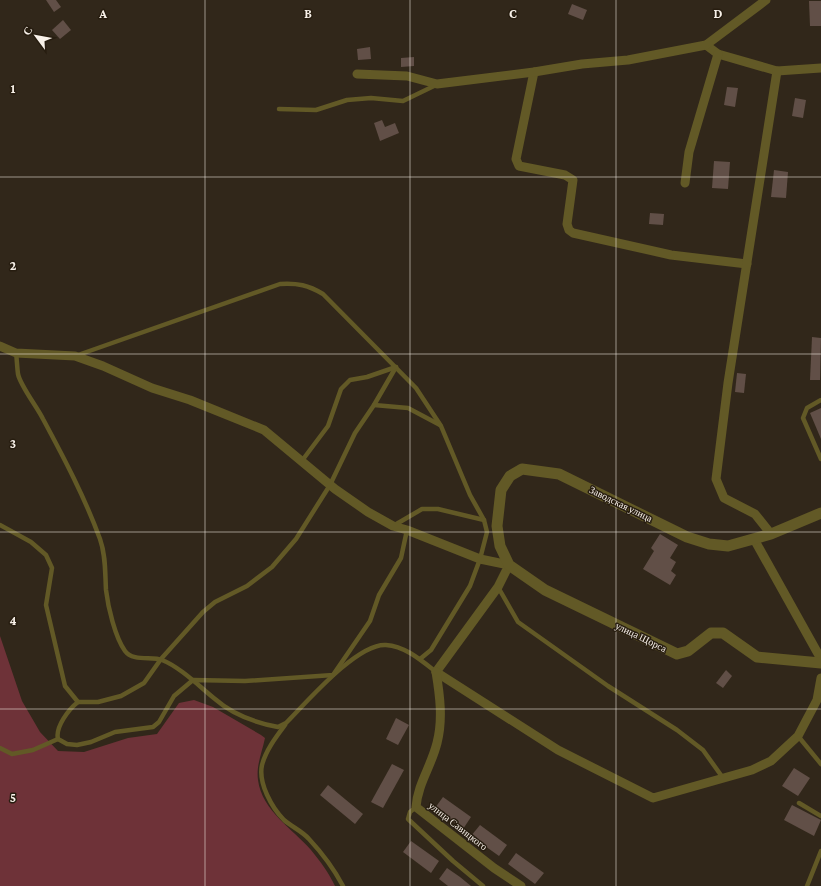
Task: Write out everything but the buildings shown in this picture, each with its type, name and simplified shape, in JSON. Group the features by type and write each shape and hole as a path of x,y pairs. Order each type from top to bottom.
{"street":[{"path":"356,74 407,76 437,84 534,72 582,64 628,60 706,45 766,0"},
{"path":"706,45 718,54 777,71 821,68"},
{"path":"684,183 689,152 718,54"},
{"path":"771,534 755,514 724,498 716,478 728,383 777,71"},
{"path":"534,72 516,159 517,164 519,166 565,176 573,180 568,224 569,230 573,233 671,255 747,264"},
{"path":"0,346 16,353 75,356 103,366 152,388 190,400 264,430 330,486 368,512 393,526 407,530 480,559 509,565 498,587 436,672 558,750 653,798 752,770 771,761 798,736 817,700 821,678"},
{"name":"Заводская улица","path":"509,565 500,546 497,526 501,490 510,476 522,469 559,474 687,537 709,544 728,546 754,539 771,534 821,513"},
{"path":"754,539 821,659"},
{"name":"улица Щорса","path":"509,565 545,590 677,654 688,652 711,633 723,633 757,657 821,663"},
{"name":"улица Савицкого","path":"436,672 441,717 438,742 418,791 416,808 494,868 521,886"}],"lane":[{"path":"279,109 316,110 347,100 371,98 403,101 437,84"},
{"path":"75,356 280,284 295,283 309,286 323,294 416,388 441,426 470,495 484,520 487,532 480,559 470,586 431,650 420,660"},
{"path":"16,353 18,376 43,418 79,491 100,540 105,555 106,591 119,640 126,652 148,660 161,659 193,680 216,701 246,717 264,724 278,727 286,723"},
{"path":"58,739 63,718 78,702 98,702 121,696 144,683 161,659 203,612 215,602 247,586 272,567 296,539 330,486 355,433 374,405 396,367"},
{"path":"301,462 328,426 341,388 350,380 396,367"},
{"path":"821,400 807,408 803,418 821,459"},
{"path":"374,405 408,408 441,426"},
{"path":"393,526 422,509 438,509 484,520"},
{"path":"0,525 31,542 46,555 52,568 46,605 65,686 78,702"},
{"path":"333,675 370,621 379,595 401,558 407,530"},
{"path":"498,587 518,622 608,686 676,730 703,750 723,778"},
{"path":"343,886 308,837 284,819 269,800 261,780 262,765 270,746 286,723 333,675 362,651 381,645 399,648 420,660 436,672"},
{"path":"58,739 67,744 77,745 91,742 115,732 153,727 159,722 174,696 193,680 245,681 333,675"},
{"path":"798,736 821,764"},
{"path":"0,748 12,754 33,750 58,739"},
{"path":"799,803 821,816"},
{"path":"416,808 410,812 408,819 453,861 483,886"},
{"path":"807,886 821,851"}],"shaded area":[{"path":"0,636 22,701 40,732 58,751 84,752 128,738 157,734 179,703 194,700 213,707 261,735 265,738 259,764 258,780 265,801 279,819 311,850 330,876 335,886 0,886"}]}
